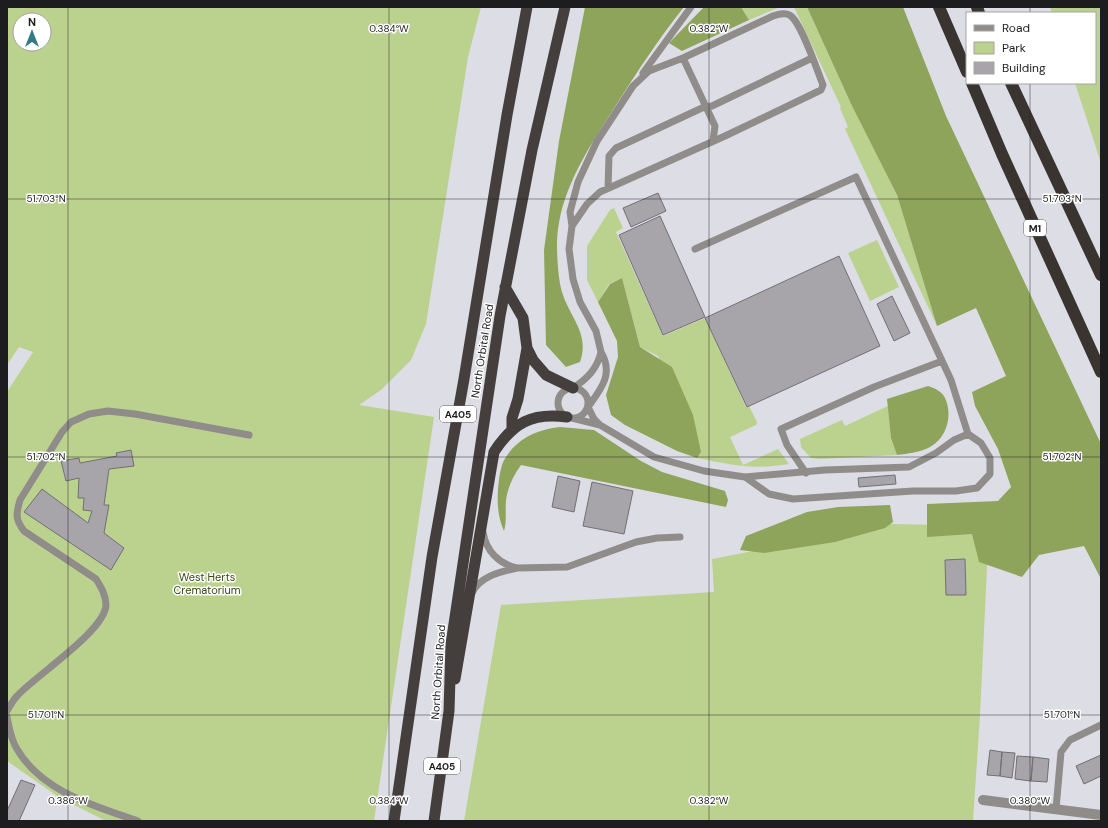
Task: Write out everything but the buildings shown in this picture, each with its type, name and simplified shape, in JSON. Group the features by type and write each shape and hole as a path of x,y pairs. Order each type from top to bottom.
{"highway":[{"name":"North Orbital Road","path":"394,821 432,557 464,379 526,7"},
{"name":"North Orbital Road","path":"434,821 449,711 451,644 505,287 532,150 565,7"},
{"path":"940,7 966,70"},
{"name":"M1","path":"972,84 1002,154 1101,372"},
{"path":"1011,84 1101,275"},
{"path":"505,287 523,318 527,348 518,399 512,418 512,428"},
{"path":"527,348 540,370 556,381 573,388"},
{"name":"A405","path":"449,711 494,452 512,428 528,420 540,416 551,415 569,418"}],"street":[{"path":"983,800 1101,814"}],"lane":[{"path":"569,418 582,415 600,391 607,369 606,361 601,352 596,331 580,302 573,279 569,249 572,226 570,212 578,182 597,141 640,78 692,7"},
{"path":"572,226 593,197 608,188 821,90 823,85 798,25 791,16 783,14 773,16 683,58 649,71 640,78"},
{"path":"683,58 715,126 713,140"},
{"path":"608,188 608,161 612,152 812,58"},
{"path":"695,250 856,177 951,380 968,434 981,443 990,458 990,474 977,488 956,491 913,491 792,499 769,494 745,477"},
{"path":"600,425 569,418 560,410 558,400 563,391 573,388 591,374 599,361 601,352"},
{"path":"806,473 787,445 780,428 874,387 942,361"},
{"path":"573,388 583,392 586,396 588,407 594,419 600,425 654,457 704,471 745,477 806,473 825,470 909,467 936,453 954,440 968,434"},
{"path":"7,711 18,696 92,630 102,616 106,605 103,591 96,579 24,531 18,523 16,511 20,500 62,432 71,422 89,414 108,411 135,414 249,435"},
{"path":"481,522 486,544 494,556 502,563 517,568"},
{"path":"468,604 475,587 480,582 500,572 517,568 567,567 636,542 657,538 680,537"},
{"path":"7,717 16,748 29,765 57,789 93,805 138,821"},
{"path":"1056,809 1061,752 1070,740 1101,725"}],"green space":[{"name":"West Herts Crematorium","path":"7,7 481,7 468,57 426,324 411,360 381,390 359,405 434,417 374,821 106,821 60,798 7,761 7,392 33,352 19,347 7,365"},
{"path":"585,7 684,7 642,65 609,116 582,160 568,191 558,229 557,257 559,279 568,307 582,337 583,344 580,362 566,367 546,345 544,250 559,141"},
{"path":"704,7 741,7 749,20 682,51 669,43"},
{"path":"741,7 780,7 749,20"},
{"path":"794,7 807,7 852,106 897,195 937,326 845,129 848,127 840,108 841,107"},
{"path":"807,7 903,7 946,116 1101,444 1101,579 1084,546 1039,555 1022,577 979,562 972,534 927,537 927,504 998,501 1011,487 998,449 975,406 972,392 1006,376 976,308 937,326 897,195 852,106"},
{"path":"1050,7 1101,7 1101,163 1075,84 1096,84 1096,12 1052,12"},
{"path":"614,208 623,228 616,232 663,336 705,318 746,407 749,406 757,422 756,425 730,437 743,465 778,449 789,464 753,467 732,465 697,458 701,452 658,356 640,347 622,278 609,284 598,302 587,280 587,246 610,210"},
{"path":"877,240 899,287 870,301 848,253"},
{"path":"622,278 640,347 672,367 693,415 701,452 697,458 677,451 625,425 611,415 606,395 618,357 617,341 598,302 610,284"},
{"path":"928,386 942,393 945,398 948,412 947,426 941,438 930,447 897,455 891,438 887,399"},
{"path":"888,406 891,438 897,455 819,459 811,458 801,447 800,439 842,420 845,426"},
{"path":"560,427 594,430 641,461 662,472 725,491 728,500 726,507 521,465 513,477 508,491 504,531 498,511 498,489 499,477 504,460 511,450 523,440 537,432"},
{"path":"890,505 893,522 885,528 835,542 764,553 740,550 746,536 807,512 838,507"},
{"path":"845,523 989,526 980,715 973,821 464,821 501,605 714,592 712,559 774,547"}]}
